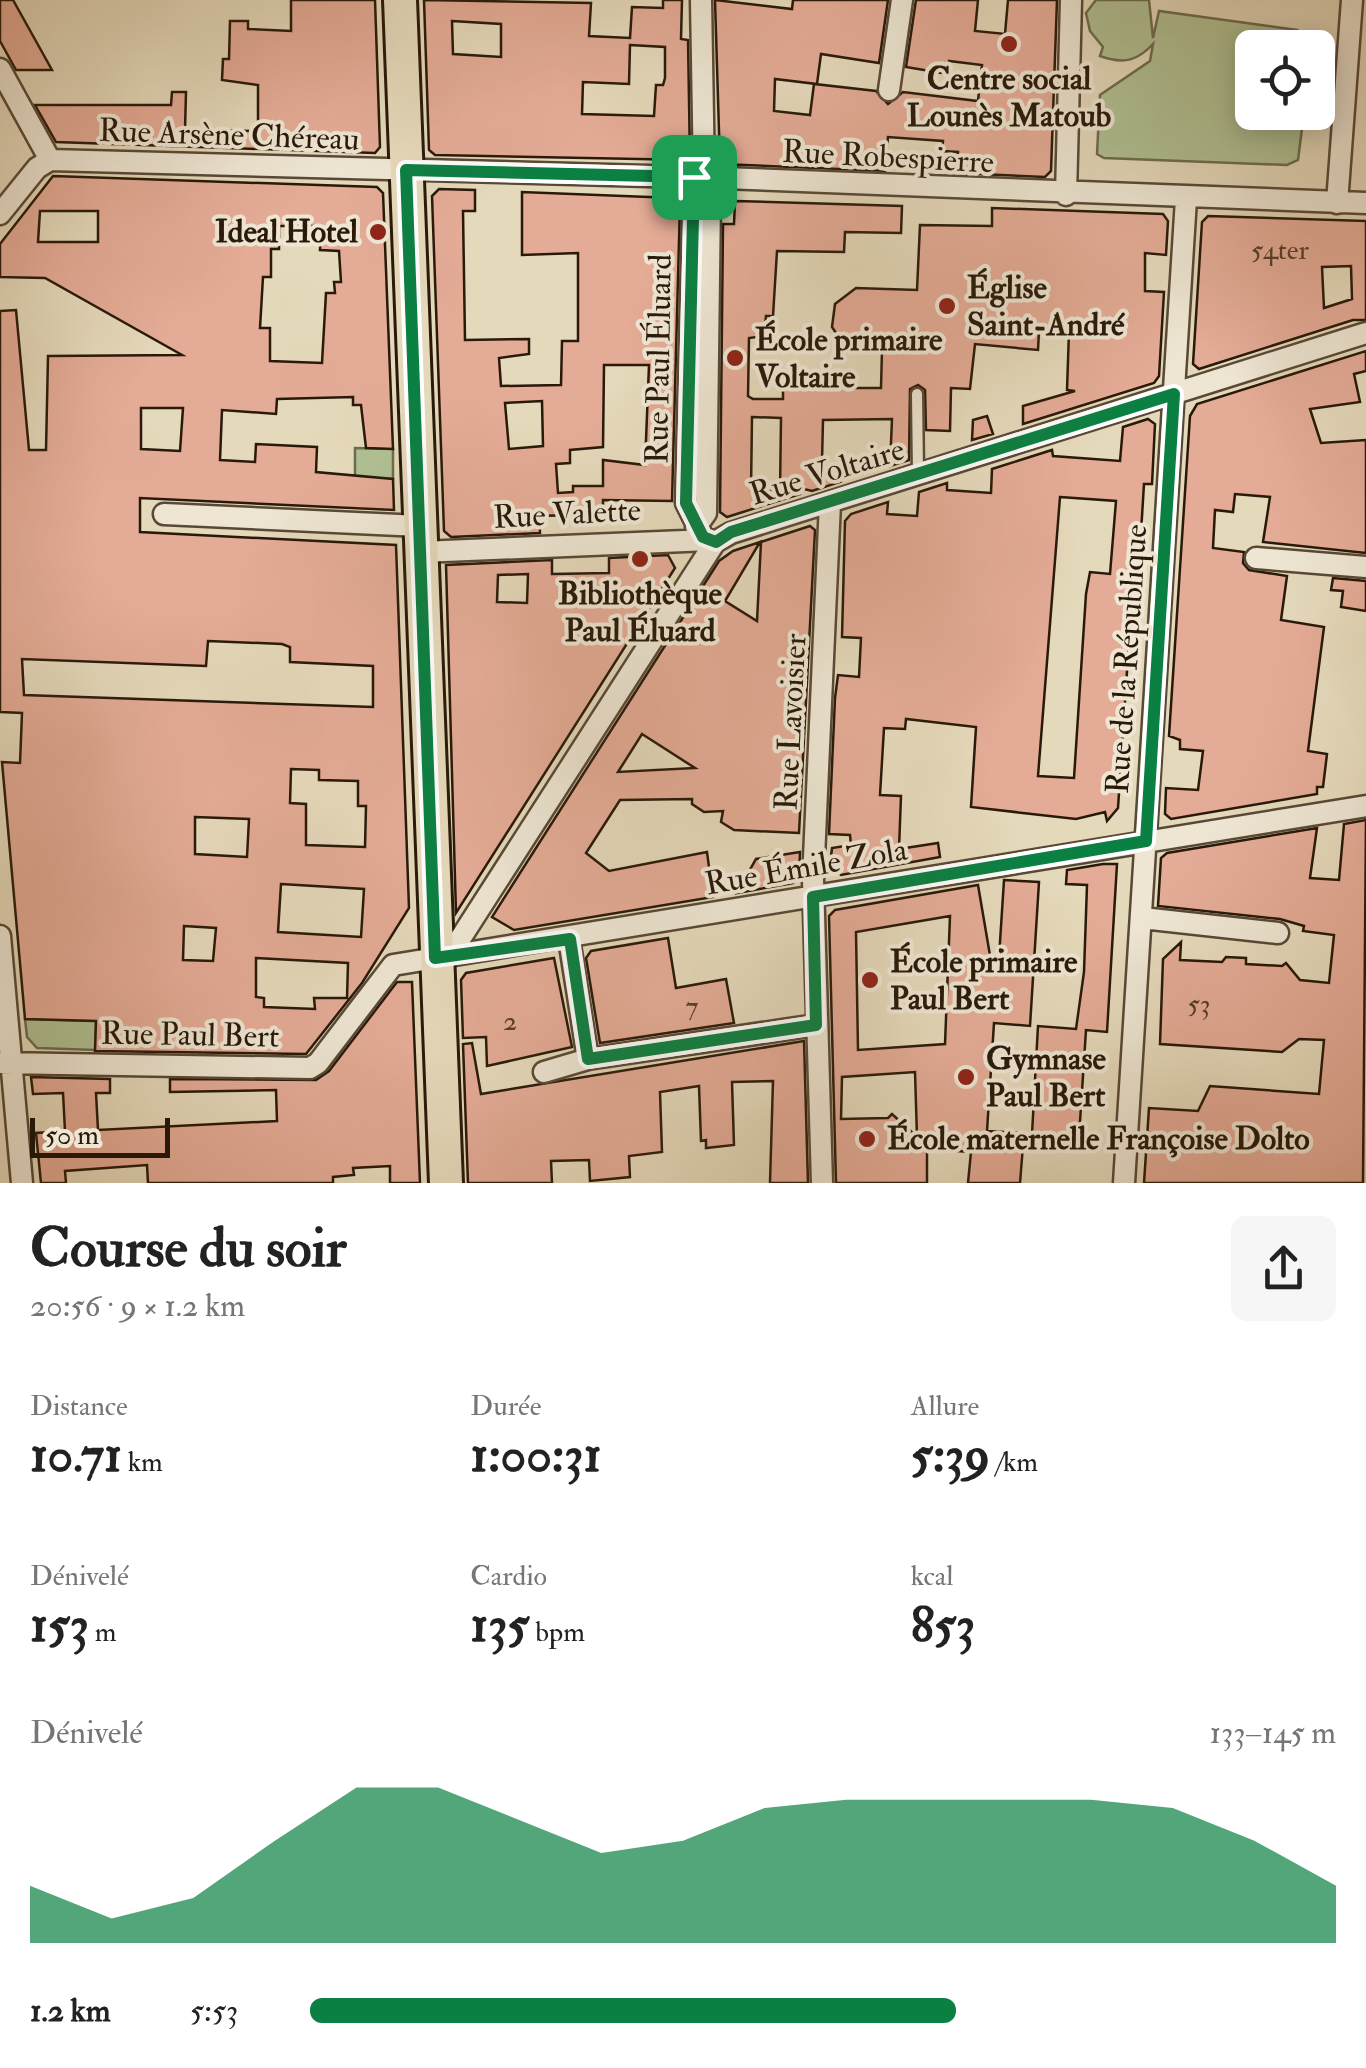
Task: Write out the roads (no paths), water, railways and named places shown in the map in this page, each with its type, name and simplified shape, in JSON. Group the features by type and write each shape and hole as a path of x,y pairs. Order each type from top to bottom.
{"main road":[{"path":"400,0 421,539 443,956 446,1183"}],"street":[{"name":"Rue Paul Éluard","path":"701,0 686,503 705,536"},
{"path":"889,90 902,0"},
{"path":"1066,195 1071,0"},
{"path":"1337,203 1350,0"},
{"path":"0,70 50,160 36,168 0,214"},
{"name":"Rue Arsène Chéreau","path":"50,160 406,170"},
{"name":"Rue Robespierre","path":"406,170 1366,204"},
{"name":"Rue de la République","path":"1124,1183 1186,199"},
{"name":"Rue Voltaire","path":"705,536 830,503 1366,333"},
{"name":"Rue Lavoisier","path":"822,1175 813,897 830,503"},
{"name":"Rue Valette","path":"164,514 421,539 705,536"},
{"path":"443,956 701,558 705,536"},
{"path":"1256,558 1366,567"},
{"name":"Rue Émile Zola","path":"443,956 570,939 1366,806"},
{"path":"1142,918 1278,933"},
{"path":"0,936 6,1063 22,1183"},
{"path":"570,939 588,1059"},
{"name":"Rue Paul Bert","path":"6,1063 310,1068 318,1063 387,968 443,956"},
{"path":"544,1072 588,1059 816,1025"}],"lane":[{"path":"917,394 918,475"}],"place":[{"name":"Centre social Lounès Matoub","path":"1009,44"},
{"name":"Ideal Hotel","path":"378,232"},
{"name":"Église Saint-André","path":"947,306"},
{"name":"École primaire Voltaire","path":"735,358"},
{"name":"Bibliothèque Paul Éluard","path":"640,559"},
{"name":"École primaire Paul Bert","path":"870,980"},
{"name":"Gymnase Paul Bert","path":"966,1077"},
{"name":"École maternelle Françoise Dolto","path":"867,1139"}]}
